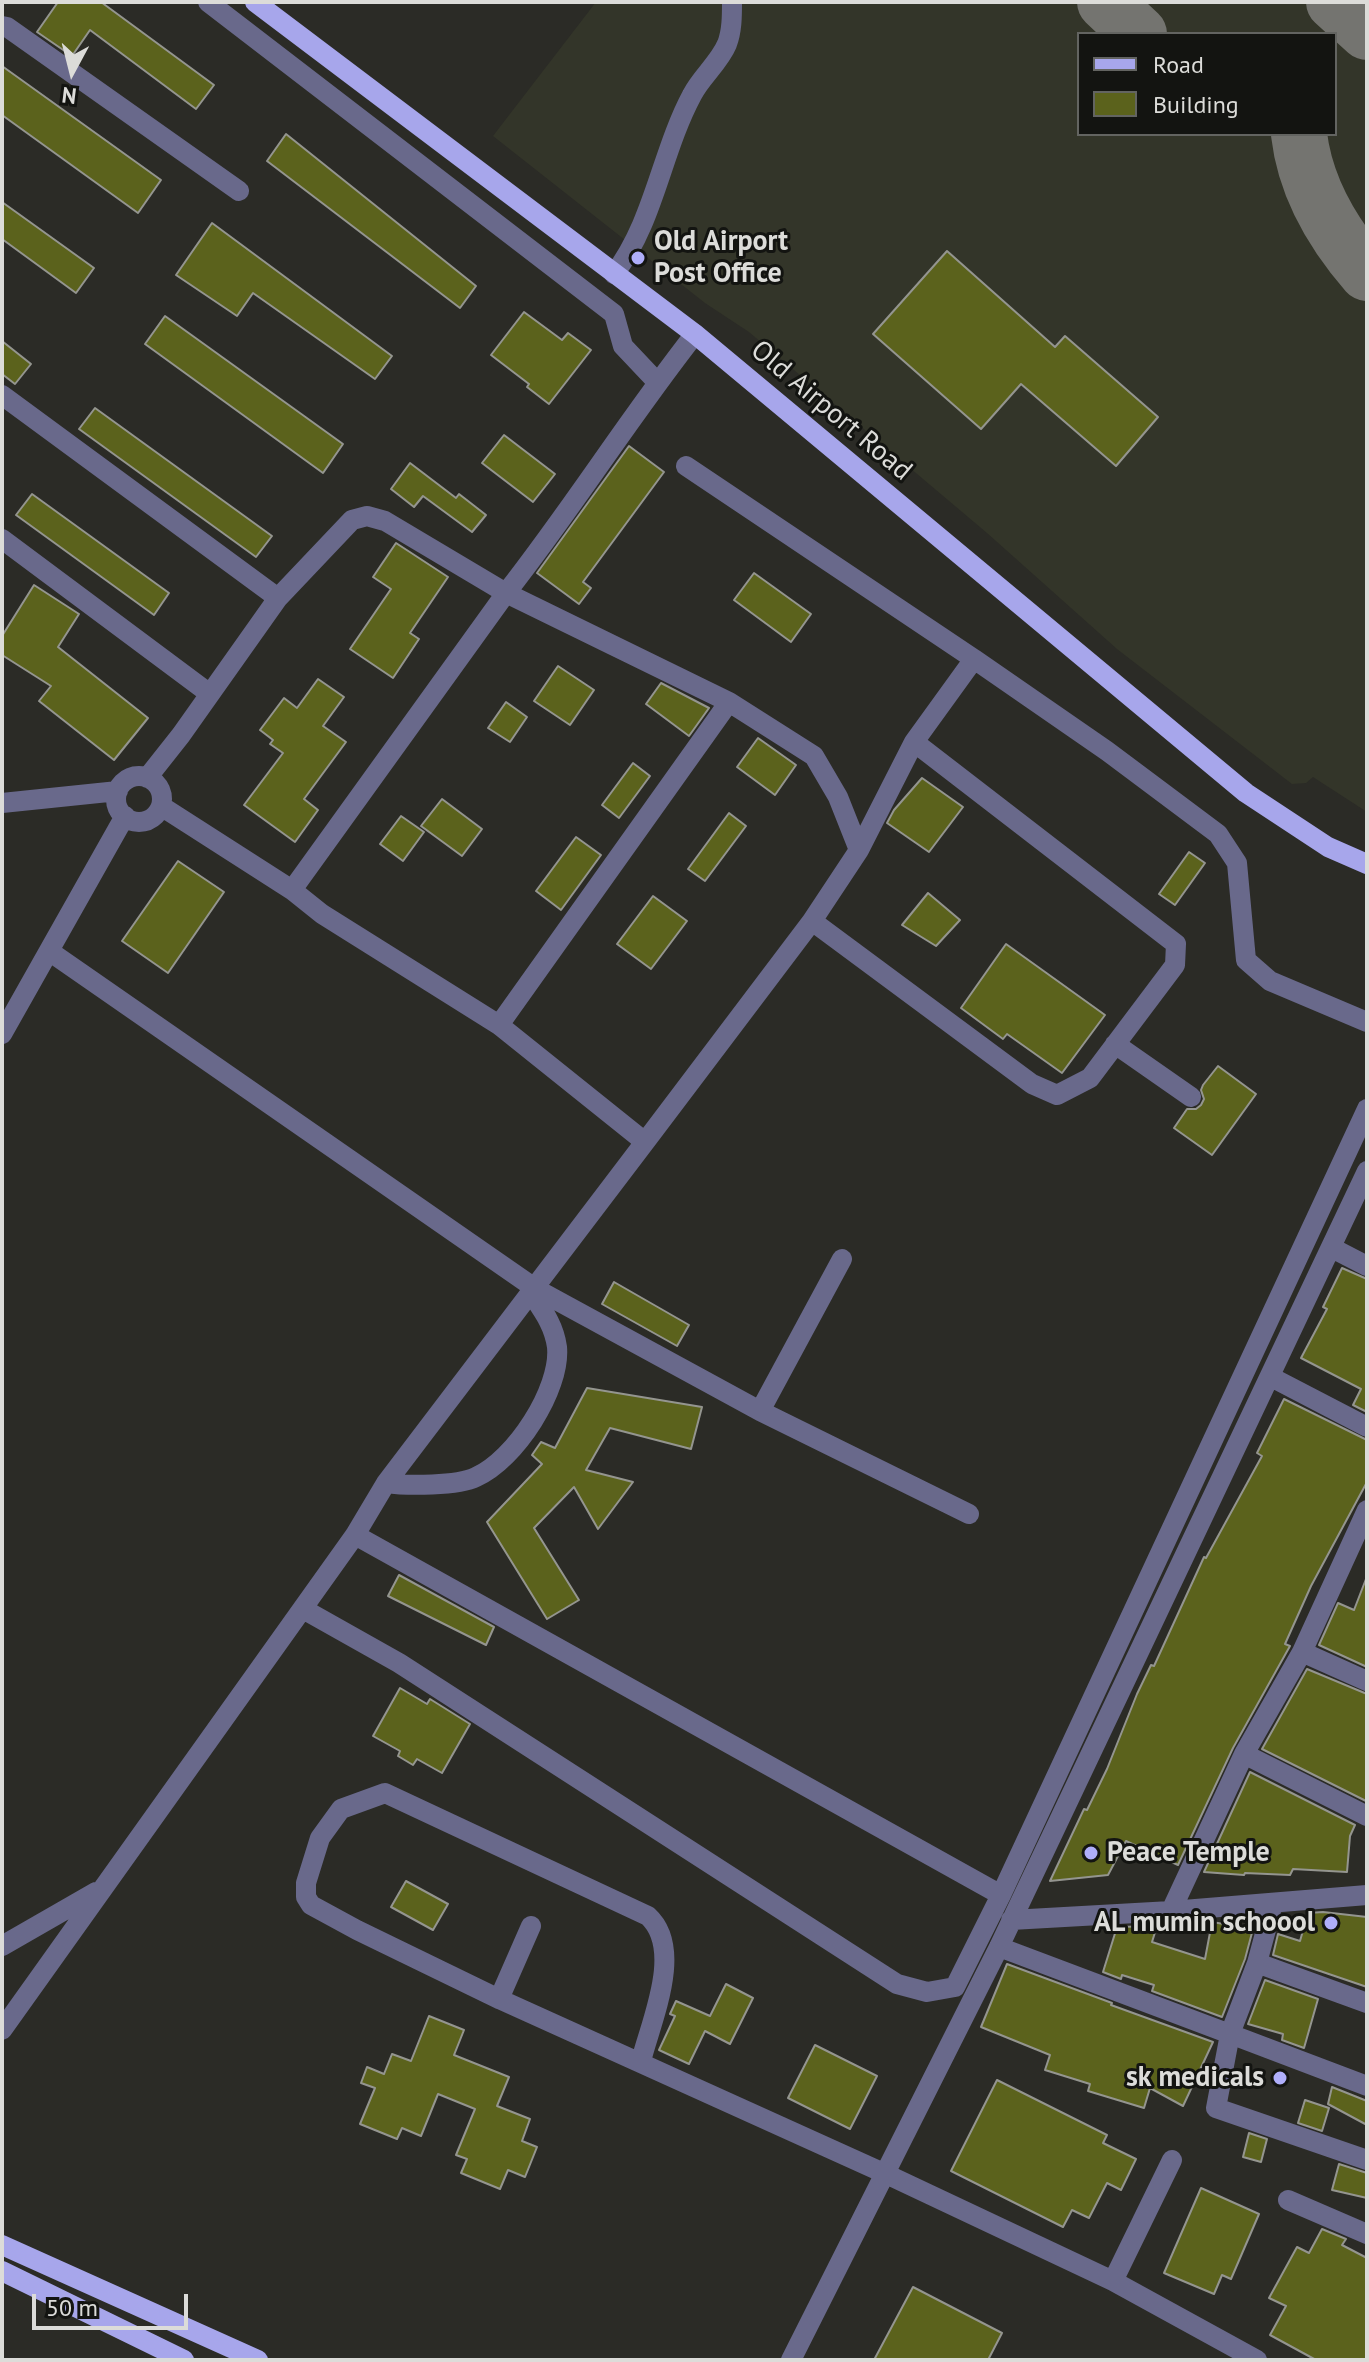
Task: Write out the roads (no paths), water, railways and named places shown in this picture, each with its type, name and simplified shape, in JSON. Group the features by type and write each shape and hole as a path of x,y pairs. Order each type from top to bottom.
{"main road":[{"name":"Old Airport Road","path":"255,2 695,334 1246,793 1328,847 1367,864"},
{"path":"2,2245 258,2360"},
{"path":"2,2271 184,2360"}],"street":[{"path":"208,2 614,314 623,346 657,382"},
{"path":"614,274 640,234 670,145 692,93 726,45 732,21 732,2"},
{"path":"2,26 239,191"},
{"path":"292,890 657,382 695,334"},
{"path":"2,395 278,598"},
{"path":"686,466 974,659 1107,751 1218,834 1237,863 1246,960 1270,981 1367,1022"},
{"path":"147,778 278,598 352,520 367,516 385,521 506,593 729,702 814,756 838,797 859,850"},
{"path":"2,539 210,694"},
{"path":"2,2030 355,1535 386,1483 812,921 859,850 914,742 974,659"},
{"path":"499,1025 729,702"},
{"path":"812,921 1032,1084 1057,1095 1090,1078 1175,965 1176,944 914,742"},
{"path":"129,778 147,778 160,789 161,806 146,821 139,822 125,816 117,805 118,791 129,778"},
{"path":"2,803 118,791"},
{"path":"161,806 292,890 322,914 499,1025 645,1142"},
{"path":"2,1034 125,816"},
{"path":"49,951 533,1291 760,1411 969,1514"},
{"path":"1115,1044 1191,1097"},
{"path":"303,1609 399,1663 897,1984 927,1992 955,1987 1001,1895 1367,1109"},
{"path":"791,2360 999,1947 1367,1171"},
{"path":"1332,1248 1367,1266"},
{"path":"760,1411 842,1259"},
{"path":"386,1483 417,1487 475,1478 499,1463 514,1447 544,1401 554,1376 557,1350 552,1323 533,1291"},
{"path":"1271,1377 1367,1427"},
{"path":"1171,1911 1244,1754 1302,1652 1367,1510"},
{"path":"355,1535 1001,1895"},
{"path":"1302,1652 1367,1681"},
{"path":"1244,1754 1367,1816"},
{"path":"641,2061 664,1974 665,1956 661,1934 648,1916 385,1793 341,1809 320,1838 313,1857 306,1883 306,1897 311,1905 499,1999 641,2061 1113,2281 1257,2360"},
{"path":"2,1946 103,1888"},
{"path":"1011,1920 1367,1895"},
{"path":"1273,1904 1257,1963 1230,2034 1216,2108 1367,2160"},
{"path":"499,1999 531,1926"},
{"path":"999,1947 1367,2086"},
{"path":"1257,1963 1367,2003"},
{"path":"1113,2281 1172,2160"},
{"path":"1288,2200 1367,2234"}],"place":[{"name":"Old Airport Post Office","path":"638,258"},
{"name":"Peace Temple","path":"1091,1853"},
{"name":"AL mumin schoool","path":"1331,1923"},
{"name":"sk medicals","path":"1280,2078"}]}
